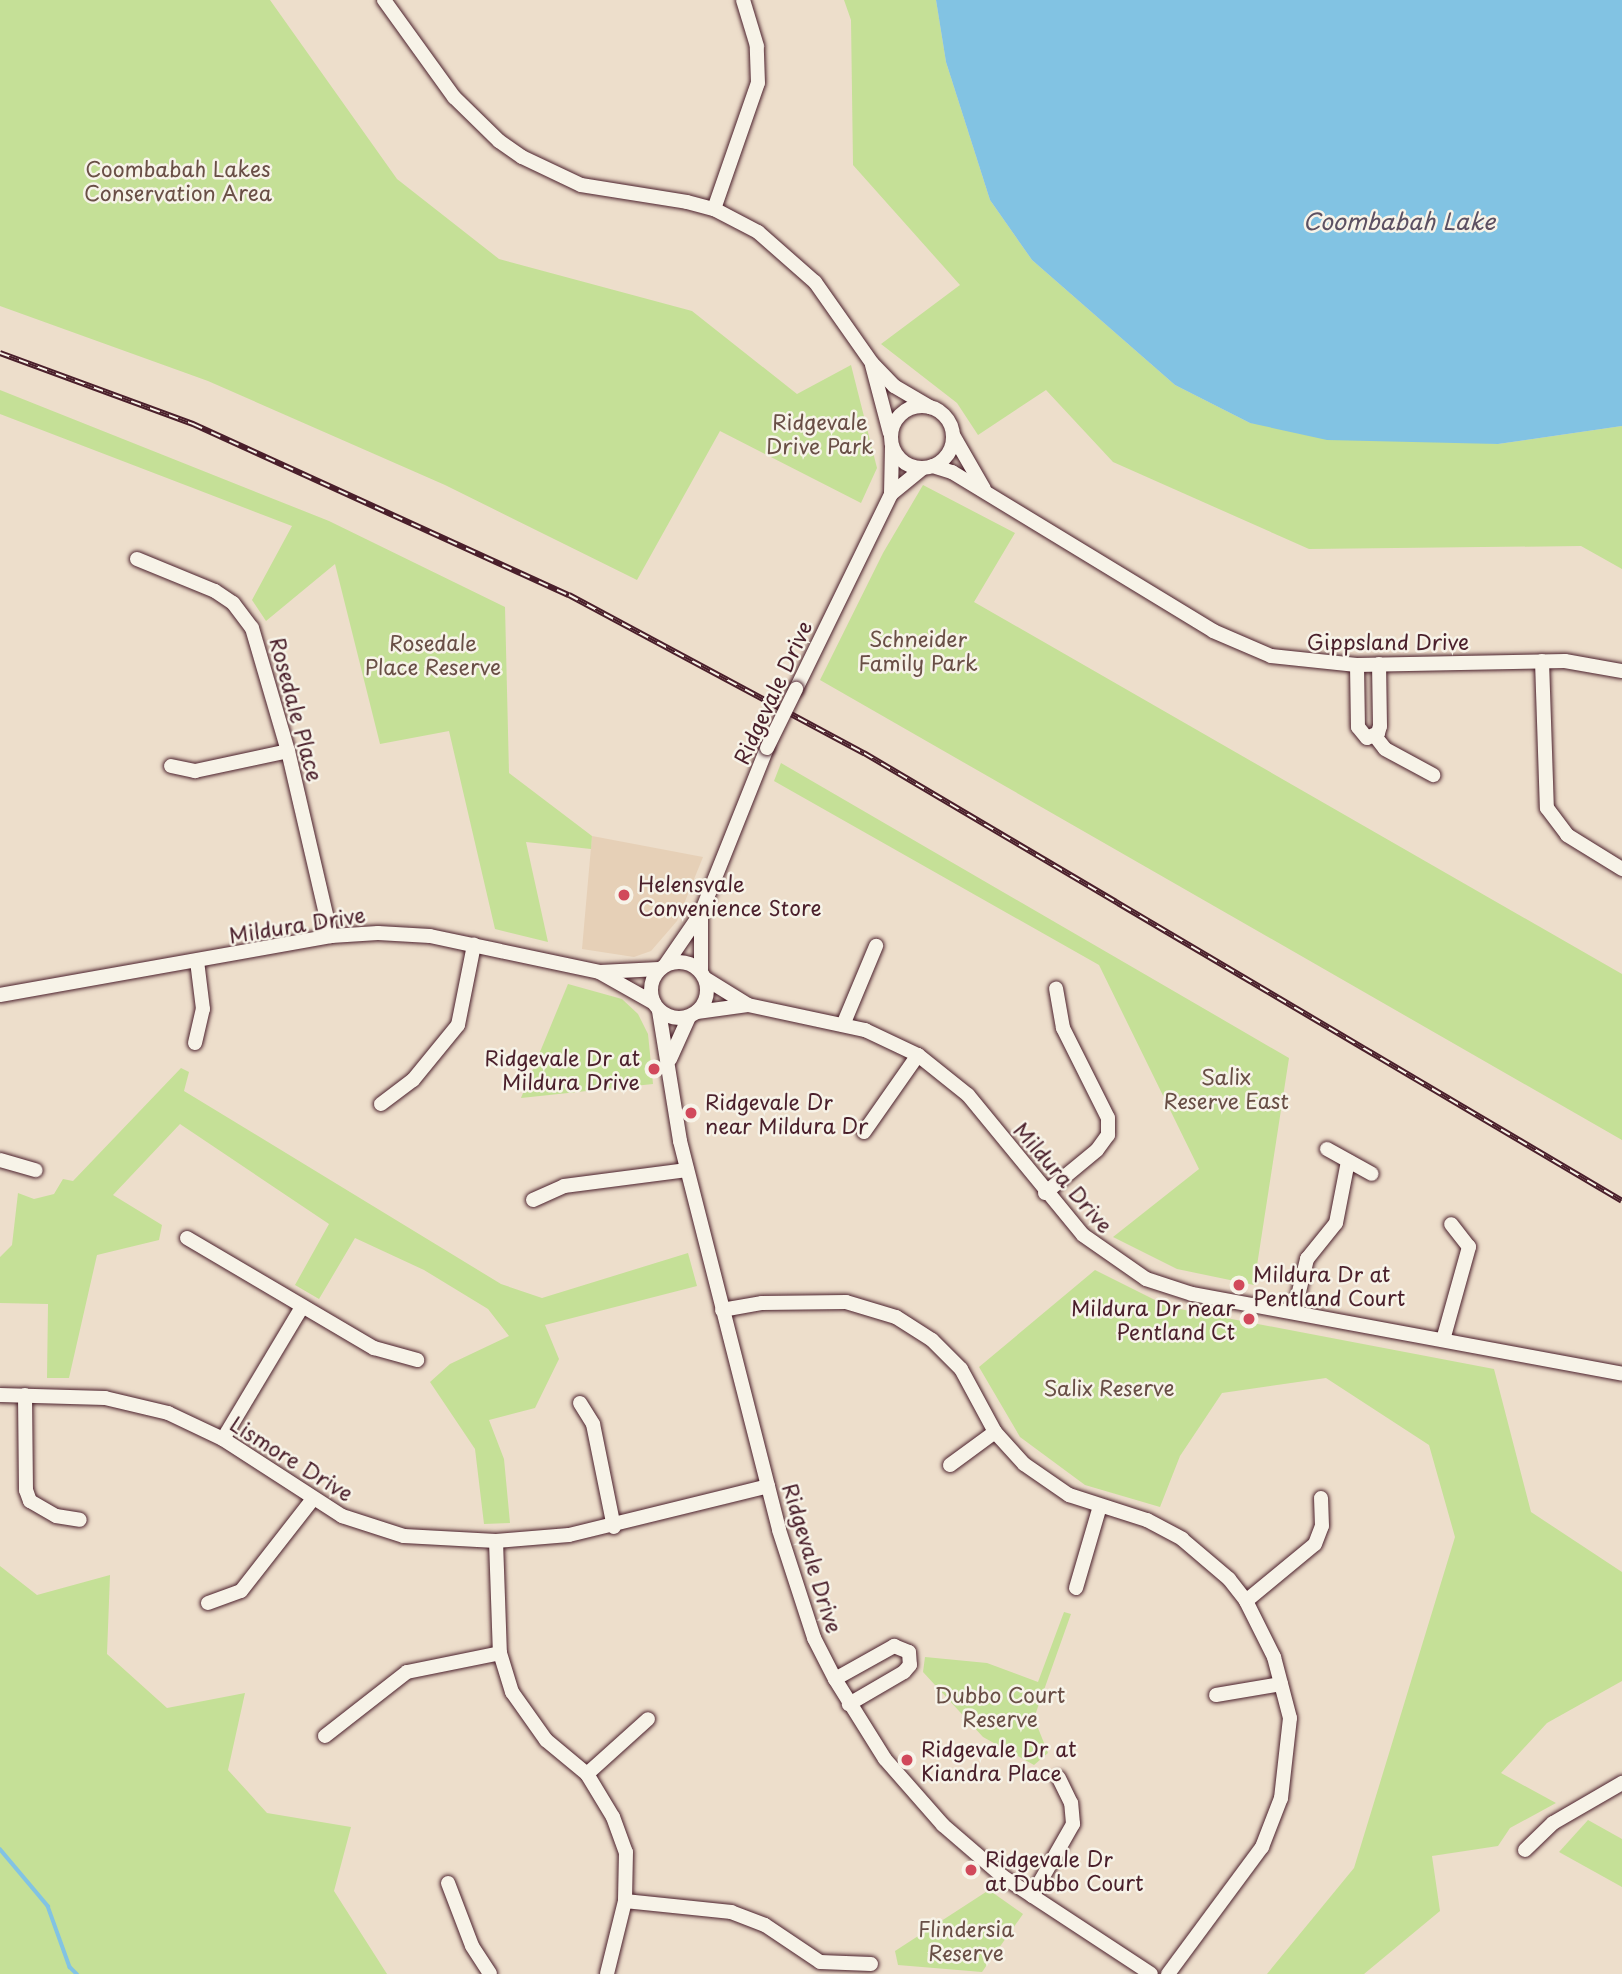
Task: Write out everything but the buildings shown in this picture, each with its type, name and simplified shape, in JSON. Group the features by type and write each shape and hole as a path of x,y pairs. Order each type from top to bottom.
{"street":[{"path":"384,0 454,97 476,122 522,157 581,184 714,209 758,232 800,266 872,363 909,397 930,407 946,417 953,435 948,453 928,467 904,462 892,442 903,412 930,407"},
{"path":"714,209 758,83 757,46 743,0"},
{"name":"Ridgevale Drive","path":"663,967 701,913 767,748 891,494 892,442 872,363"},
{"name":"Gippsland Drive","path":"953,435 986,493"},
{"name":"Ridgevale Drive","path":"891,494 928,467"},
{"name":"Gippsland Drive","path":"928,467 986,493 1231,640 1294,661 1357,664 1542,661 1587,663 1622,671"},
{"name":"Rosedale Place","path":"137,559 215,591 244,616 259,643 288,751 331,936"},
{"path":"1542,661 1548,808 1567,835 1622,869"},
{"path":"1357,664 1359,731 1364,737 1375,736"},
{"path":"1375,736 1380,726 1378,664"},
{"path":"1375,736 1385,749 1433,775"},
{"path":"171,766 195,771 288,751"},
{"name":"Ridgevale Drive","path":"701,913 703,975"},
{"name":"Mildura Drive","path":"0,995 331,936 402,934 474,945 599,972 663,967"},
{"path":"381,1104 413,1080 458,1025 474,945"},
{"path":"843,1025 876,946"},
{"path":"195,1043 203,1009 197,961"},
{"path":"685,961 703,975 707,997 693,1014 673,1018 657,1007 651,986 663,967 685,961"},
{"name":"Mildura Drive","path":"599,972 657,1007"},
{"name":"Mildura Drive","path":"703,975 748,1005"},
{"path":"1045,1192 1097,1150 1108,1135 1108,1118 1063,1028 1056,989"},
{"name":"Mildura Drive","path":"693,1014 748,1005 865,1030 918,1055 968,1095 1045,1192 1090,1241 1146,1279 1192,1294 1622,1374"},
{"name":"Ridgevale Drive","path":"657,1007 670,1059 676,1123 768,1486 801,1602 835,1679 885,1759 943,1825 1032,1896 1151,1974"},
{"name":"Ridgevale Drive","path":"670,1059 693,1014"},
{"path":"864,1132 918,1055"},
{"path":"1326,1149 1372,1174"},
{"path":"0,1160 36,1170"},
{"path":"1294,1312 1307,1259 1336,1223 1348,1161"},
{"path":"533,1200 564,1186 687,1170"},
{"path":"1443,1340 1453,1292 1468,1261 1469,1247 1451,1224"},
{"path":"187,1238 374,1348 417,1360"},
{"path":"722,1310 762,1303 846,1302 896,1317 932,1340 961,1369 995,1432 1045,1481 1100,1506 1147,1520 1182,1539 1222,1572 1246,1601 1269,1646 1281,1685 1290,1718 1289,1747 1273,1822 1243,1876 1168,1974"},
{"path":"223,1439 302,1307"},
{"name":"Lismore Drive","path":"0,1395 137,1404 188,1421 223,1439 312,1500 374,1530 435,1539 496,1541 614,1527 768,1486"},
{"path":"25,1395 26,1490 30,1501 56,1516 80,1520"},
{"path":"580,1403 593,1424 614,1527"},
{"path":"950,1465 995,1432"},
{"path":"1246,1601 1315,1544 1322,1527 1321,1498"},
{"path":"208,1603 242,1591 312,1500"},
{"path":"1076,1588 1100,1506"},
{"path":"496,1541 500,1653 512,1692 546,1740 587,1774 621,1834 628,1870 625,1901 607,1974"},
{"path":"835,1679 894,1646 909,1652 908,1669 849,1704"},
{"path":"325,1736 407,1672 500,1653"},
{"path":"1216,1695 1281,1685"},
{"path":"587,1774 648,1719"},
{"path":"1032,1896 1073,1824 1071,1802 1059,1778"},
{"path":"1525,1850 1553,1824 1622,1783"},
{"path":"449,1883 472,1946 490,1974"},
{"path":"625,1901 731,1912 765,1925 820,1962 870,1964"}],"shaded area":[{"path":"592,836 703,857 677,921 651,951 634,957 582,949"}],"green space":[{"name":"Coombabah Lakes Conservation Area","path":"0,0 270,0 397,179 499,259 692,311 797,394 851,365 877,468 861,503 720,431 637,580 445,485 208,381 0,306"},
{"path":"844,0 936,0 946,62 990,200 1032,260 1175,385 1250,423 1498,444 1622,426 1622,569 1581,546 1309,549 1113,462 1046,390 978,435 957,403 881,344 960,285 853,165 851,20"},
{"name":"Rosedale Place Reserve","path":"0,390 329,521 505,607 509,773 592,836 591,849 526,842 548,942 495,929 449,731 380,744 335,564 266,621 252,600 292,526 0,414"},
{"name":"Schneider Family Park","path":"923,485 1015,533 974,602 1622,974 1622,1140 820,680 883,553"},
{"name":"Salix Reserve East","path":"781,763 1289,1058 1254,1285 1177,1269 1113,1237 1199,1169 1099,965 774,781"},
{"path":"568,984 622,999 638,1014 648,1034 653,1084 521,1098"},
{"path":"181,1068 189,1072 184,1091 501,1284 542,1298 688,1253 697,1286 545,1325 559,1359 535,1408 489,1420 504,1459 510,1523 484,1524 475,1449 430,1382 450,1364 509,1336 488,1309 424,1270 355,1238 319,1299 295,1285 329,1224 180,1124 113,1195 162,1225 159,1240 97,1255 69,1378 47,1378 48,1304 0,1303 0,1257 12,1245 18,1193 34,1199 54,1194 63,1179 73,1181"},
{"name":"Salix Reserve","path":"1095,1270 1169,1307 1494,1369 1531,1512 1622,1572 1622,1681 1547,1723 1501,1773 1556,1803 1510,1828 1498,1846 1432,1856 1440,1911 1364,1974 1267,1974 1354,1868 1455,1537 1429,1445 1326,1378 1222,1393 1180,1456 1160,1507 1085,1485 1020,1437 979,1367"},
{"path":"0,1566 37,1595 110,1575 107,1654 167,1708 245,1693 228,1770 267,1813 351,1827 334,1891 387,1974 0,1974"},
{"name":"Dubbo Court Reserve","path":"1064,1612 1071,1614 1034,1718 1048,1753 1034,1765 983,1737 923,1672 925,1657 987,1663 1038,1682"},
{"path":"1588,1820 1622,1839 1622,1887 1559,1852"},
{"name":"Flindersia Reserve","path":"989,1890 1023,1914 982,1972 898,1965 895,1951"}],"water":[{"name":"Coombabah Lake","path":"936,0 1622,0 1622,426 1498,444 1327,440 1250,423 1175,385 1032,260 990,200 946,62"}],"waterway":[{"path":"0,1849 48,1906 70,1967 77,1974"}],"railway":[{"path":"0,353 193,424 569,595 864,753 1622,1201"}],"place":[{"name":"Helensvale Convenience Store","path":"624,895"},
{"name":"Ridgevale Dr at Mildura Drive","path":"654,1069"},
{"name":"Ridgevale Dr near Mildura Dr","path":"691,1113"},
{"name":"Mildura Dr at Pentland Court","path":"1239,1285"},
{"name":"Mildura Dr near Pentland Ct","path":"1249,1319"},
{"name":"Ridgevale Dr at Kiandra Place","path":"907,1760"},
{"name":"Ridgevale Dr at Dubbo Court","path":"971,1870"}],"park label":[{"name":"Ridgevale Drive Park","path":"820,433"}]}
